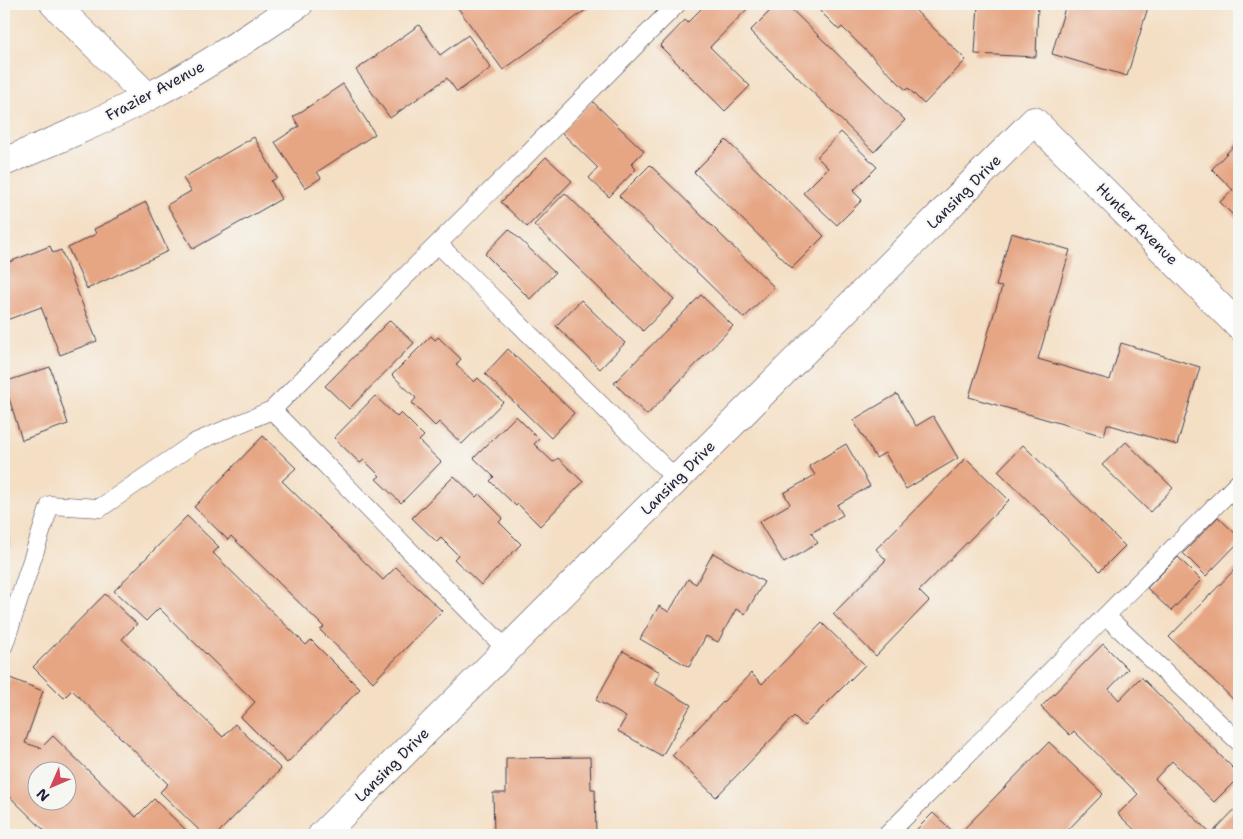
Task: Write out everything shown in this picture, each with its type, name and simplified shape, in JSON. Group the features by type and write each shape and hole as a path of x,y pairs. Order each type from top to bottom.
{"street":[{"path":"54,4 148,97"},
{"name":"Frazier Avenue","path":"4,162 83,129 148,97 244,42 299,4"},
{"name":"Hunter Avenue","path":"1034,121 1239,326"},
{"name":"Lansing Drive","path":"322,835 1034,121"}],"lane":[{"path":"4,645 50,505 100,508 196,442 272,410 677,4"},
{"path":"438,244 677,480"},
{"path":"272,410 506,650"},
{"path":"887,835 1239,482"},
{"path":"1106,616 1239,742"}],"building":[{"path":"455,4 594,4 503,70"},
{"path":"706,4 752,4 710,47 750,86 725,111 660,46 685,20 687,23"},
{"path":"777,4 786,4 905,120 874,152 750,31"},
{"path":"813,4 909,4 966,60 924,104 908,88 906,90 842,27 839,30"},
{"path":"978,4 1038,4 1036,57 975,54"},
{"path":"1066,4 1149,4 1127,76 1052,54"},
{"path":"419,25 440,55 468,35 491,68 457,92 447,78 390,118 356,70"},
{"path":"343,84 375,134 317,172 321,178 305,188 275,142 299,126 293,117"},
{"path":"592,101 644,151 631,164 636,169 609,197 589,178 598,168 561,132"},
{"path":"841,132 877,167 853,191 862,200 837,225 803,193 828,168 817,157"},
{"path":"254,137 277,178 271,181 281,199 193,249 167,205 191,191 183,178"},
{"path":"726,140 824,236 792,268 694,172"},
{"path":"1239,140 1239,221 1220,202 1233,190 1212,169"},
{"path":"546,157 572,181 527,227 501,202"},
{"path":"650,165 774,287 744,318 619,196"},
{"path":"565,193 674,299 643,331 534,225"},
{"path":"146,202 168,251 87,289 68,248 96,234 94,229"},
{"path":"509,229 555,273 530,299 485,254"},
{"path":"1011,233 1070,250 1038,359 1110,380 1121,343 1200,367 1177,445 1107,424 1104,436 969,397 1002,287 996,286"},
{"path":"50,246 53,253 61,250 97,341 60,355 41,307 4,321 4,264"},
{"path":"701,295 733,326 647,415 614,383"},
{"path":"581,300 625,343 600,369 556,326"},
{"path":"390,320 414,343 349,409 325,386"},
{"path":"431,336 435,340 438,337 461,359 456,365 474,382 478,378 503,402 462,444 439,422 435,426 412,403 416,398 392,375"},
{"path":"508,349 574,413 551,438 485,374"},
{"path":"50,367 68,424 22,440 4,382"},
{"path":"897,394 916,426 933,416 958,458 906,489 885,453 876,458 853,420"},
{"path":"375,396 397,417 401,413 424,436 419,441 441,462 401,503 376,479 380,476 364,460 360,463 334,438"},
{"path":"516,416 539,439 534,444 553,462 558,458 583,482 540,526 518,504 516,506 490,481 494,477 474,458"},
{"path":"263,436 296,468 282,481 383,580 396,567 442,611 373,682 320,630 324,627 231,536 228,540 194,507"},
{"path":"1126,442 1173,488 1150,512 1102,465"},
{"path":"846,444 870,486 837,505 843,515 811,533 818,543 784,563 759,522 790,504 784,493 815,475 809,466"},
{"path":"1023,445 1125,546 1100,571 998,471"},
{"path":"966,458 1009,500 919,591 929,601 876,656 833,614 886,560 876,549"},
{"path":"454,476 476,497 479,494 503,518 499,522 521,544 481,585 454,559 458,555 441,538 437,542 412,518"},
{"path":"1239,495 1239,512 1231,503"},
{"path":"187,516 219,547 213,553 306,645 311,640 360,689 287,763 241,717 255,702 159,608 146,621 114,591"},
{"path":"1218,517 1239,537 1239,542 1206,576 1183,553"},
{"path":"4,537 9,539 4,553"},
{"path":"713,553 764,582 745,614 736,609 718,642 706,636 689,667 640,639 659,606 669,612 688,579 696,584"},
{"path":"1178,557 1201,580 1171,611 1147,588"},
{"path":"1239,565 1239,705 1169,637"},
{"path":"105,594 137,624 122,639 223,737 235,724 281,769 216,835 204,835 160,792 168,784 72,690 64,698 33,667"},
{"path":"822,623 865,665 804,726 794,716 716,797 672,755 751,673 762,684"},
{"path":"1103,644 1128,669 1109,689 1119,700 1141,677 1239,774 1239,777 1214,802 1172,761 1155,779 1211,834 1239,805 1239,835 1140,835 1118,814 1138,794 1074,731 1070,735 1041,707"},
{"path":"623,651 660,672 654,683 691,705 662,756 618,731 626,717 596,700"},
{"path":"10,678 43,691 25,743 41,748 53,736 136,817 154,799 191,835 49,835 7,794 4,805 4,695"},
{"path":"1049,742 1103,794 1063,835 958,835"},
{"path":"590,757 591,789 595,789 596,835 494,835 493,793 506,793 506,758"},
{"path":"933,813 957,835 911,835"}]}
